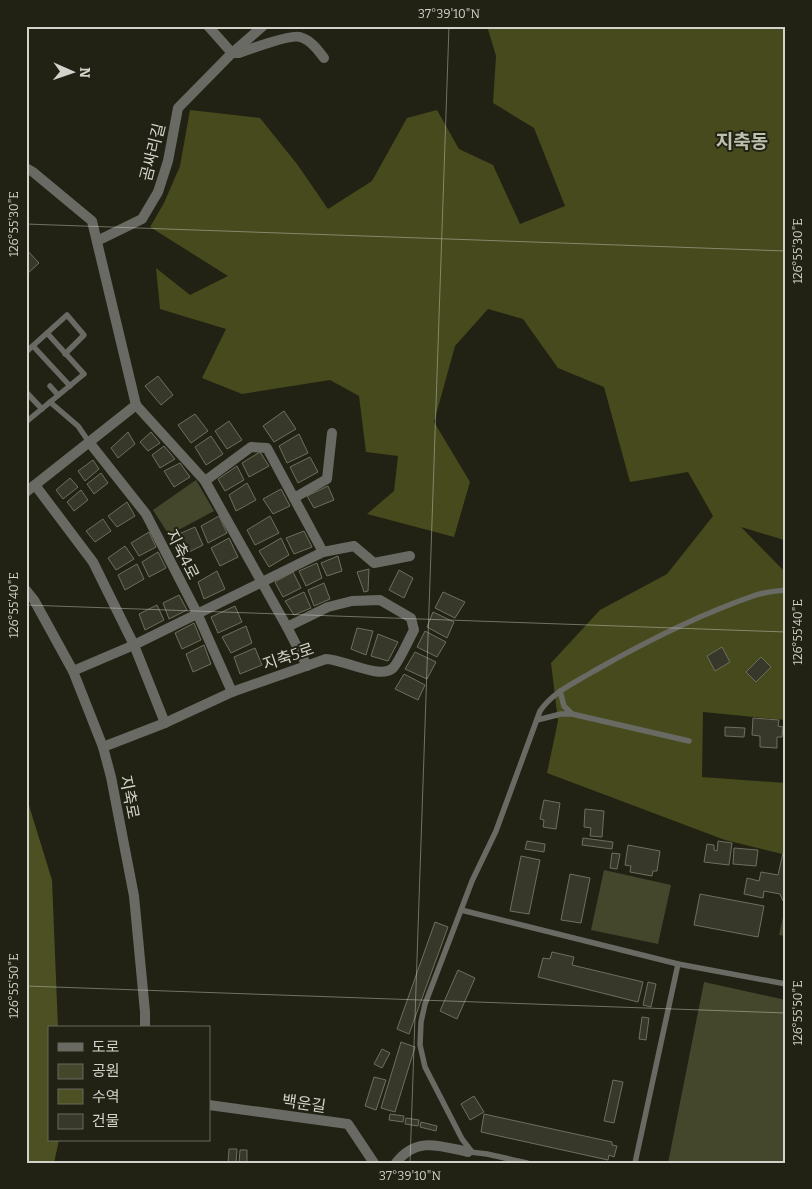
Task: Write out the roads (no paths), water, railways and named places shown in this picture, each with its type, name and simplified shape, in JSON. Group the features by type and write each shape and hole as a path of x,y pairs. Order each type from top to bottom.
{"street":[{"path":"208,26 232,53 239,53 286,38 300,36 316,47 324,58"},
{"name":"곰싸리길","path":"97,241 142,219 158,192 168,161 178,108 232,53 262,26"},
{"path":"26,168 92,221 136,405 205,481 307,666"},
{"path":"26,492 136,405"},
{"path":"294,498 327,480 332,433"},
{"name":"지축4로","path":"89,442 146,514 197,613 232,692"},
{"path":"205,481 251,447 267,448 323,552"},
{"path":"35,485 93,562 134,645 165,723"},
{"path":"73,671 134,645 323,552 354,546 374,563 410,556"},
{"name":"지축로","path":"26,590 34,600 73,671 103,747 111,777 134,896 145,1026"},
{"name":"지축5로","path":"103,747 165,723 232,692 326,659 335,659 381,673 392,668 414,630 411,618 380,600 352,601 328,606 287,627"},
{"name":"백운길","path":"210,1105 348,1124 374,1163"},
{"path":"396,1163 410,1149 424,1145 470,1152"}],"lane":[{"path":"26,352 67,315 84,335 65,354"},
{"path":"26,422 84,374 47,333"},
{"path":"33,346 70,386"},
{"path":"50,386 58,395"},
{"path":"26,392 42,409"},
{"path":"50,402 78,426 89,442"},
{"path":"526,1163 470,1152 430,1079 422,1057 420,1039 425,1004 472,881 496,831 537,720 547,702 560,692 622,656 689,623 758,595 786,590"},
{"path":"560,692 564,706 572,714"},
{"path":"537,720 561,714 572,714 689,741"},
{"path":"461,910 678,964 786,984"},
{"path":"635,1163 678,964"}],"water":[{"path":"26,796 52,880 58,1026 48,1026 48,1142 59,1142 54,1163 26,1163"}],"district":[{"name":"지축동","path":"742,141"}]}
